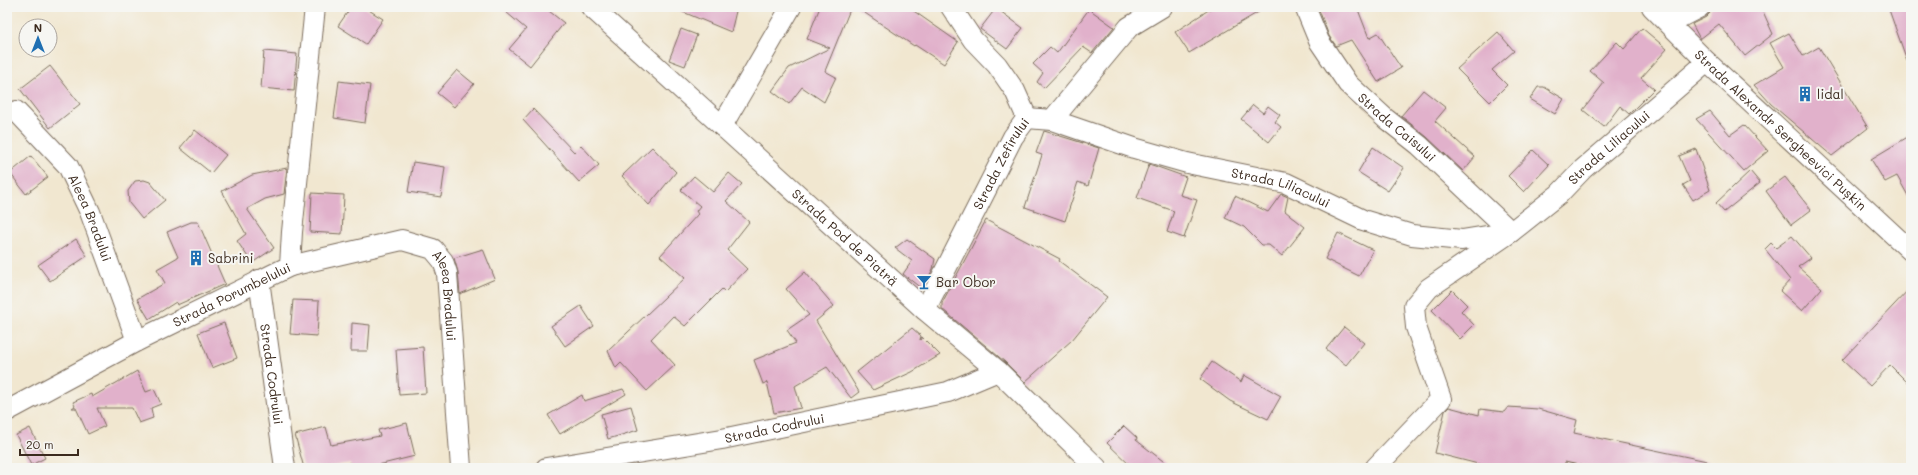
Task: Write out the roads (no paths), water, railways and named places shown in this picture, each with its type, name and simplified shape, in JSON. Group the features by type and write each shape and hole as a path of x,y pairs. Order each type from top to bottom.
{"street":[{"name":"Strada Porumbelului","path":"7,411 137,341 290,266 292,232 315,7"},
{"name":"Strada Pod de Piatră","path":"591,7 925,310 998,371 1097,468"},
{"path":"722,126 791,7"},
{"path":"951,7 973,40 997,65 1015,91 1028,118"},
{"name":"Strada Zefirului","path":"925,310 1013,137 1028,118 1052,120 1129,27 1162,7"},
{"name":"Strada Caisului","path":"1305,7 1319,41 1348,84 1386,119 1419,145 1510,232"},
{"name":"Strada Alexandr Sergheevici Pușkin","path":"1652,7 1707,62 1911,251"},
{"path":"1669,23 1700,7"},
{"name":"Strada Liliacului","path":"1375,468 1441,399 1416,327 1414,306 1429,288 1510,232 1559,194 1583,169 1707,62"},
{"name":"Aleea Bradului","path":"16,111 68,166 90,212 137,341"},
{"name":"Strada Liliacului","path":"1052,120 1134,148 1188,164 1286,183 1363,220 1412,235 1462,240 1510,232"},
{"name":"Aleea Bradului","path":"290,266 402,240 433,249 443,261 447,273 461,468"},
{"name":"Strada Codrului","path":"259,280 285,468"},
{"name":"Strada Codrului","path":"546,468 722,439 948,392 998,371"}],"place":[{"name":"lidal","path":"1805,94"},
{"name":"Sabrini","path":"196,258"},
{"name":"Bar Obor","path":"924,282"}]}
